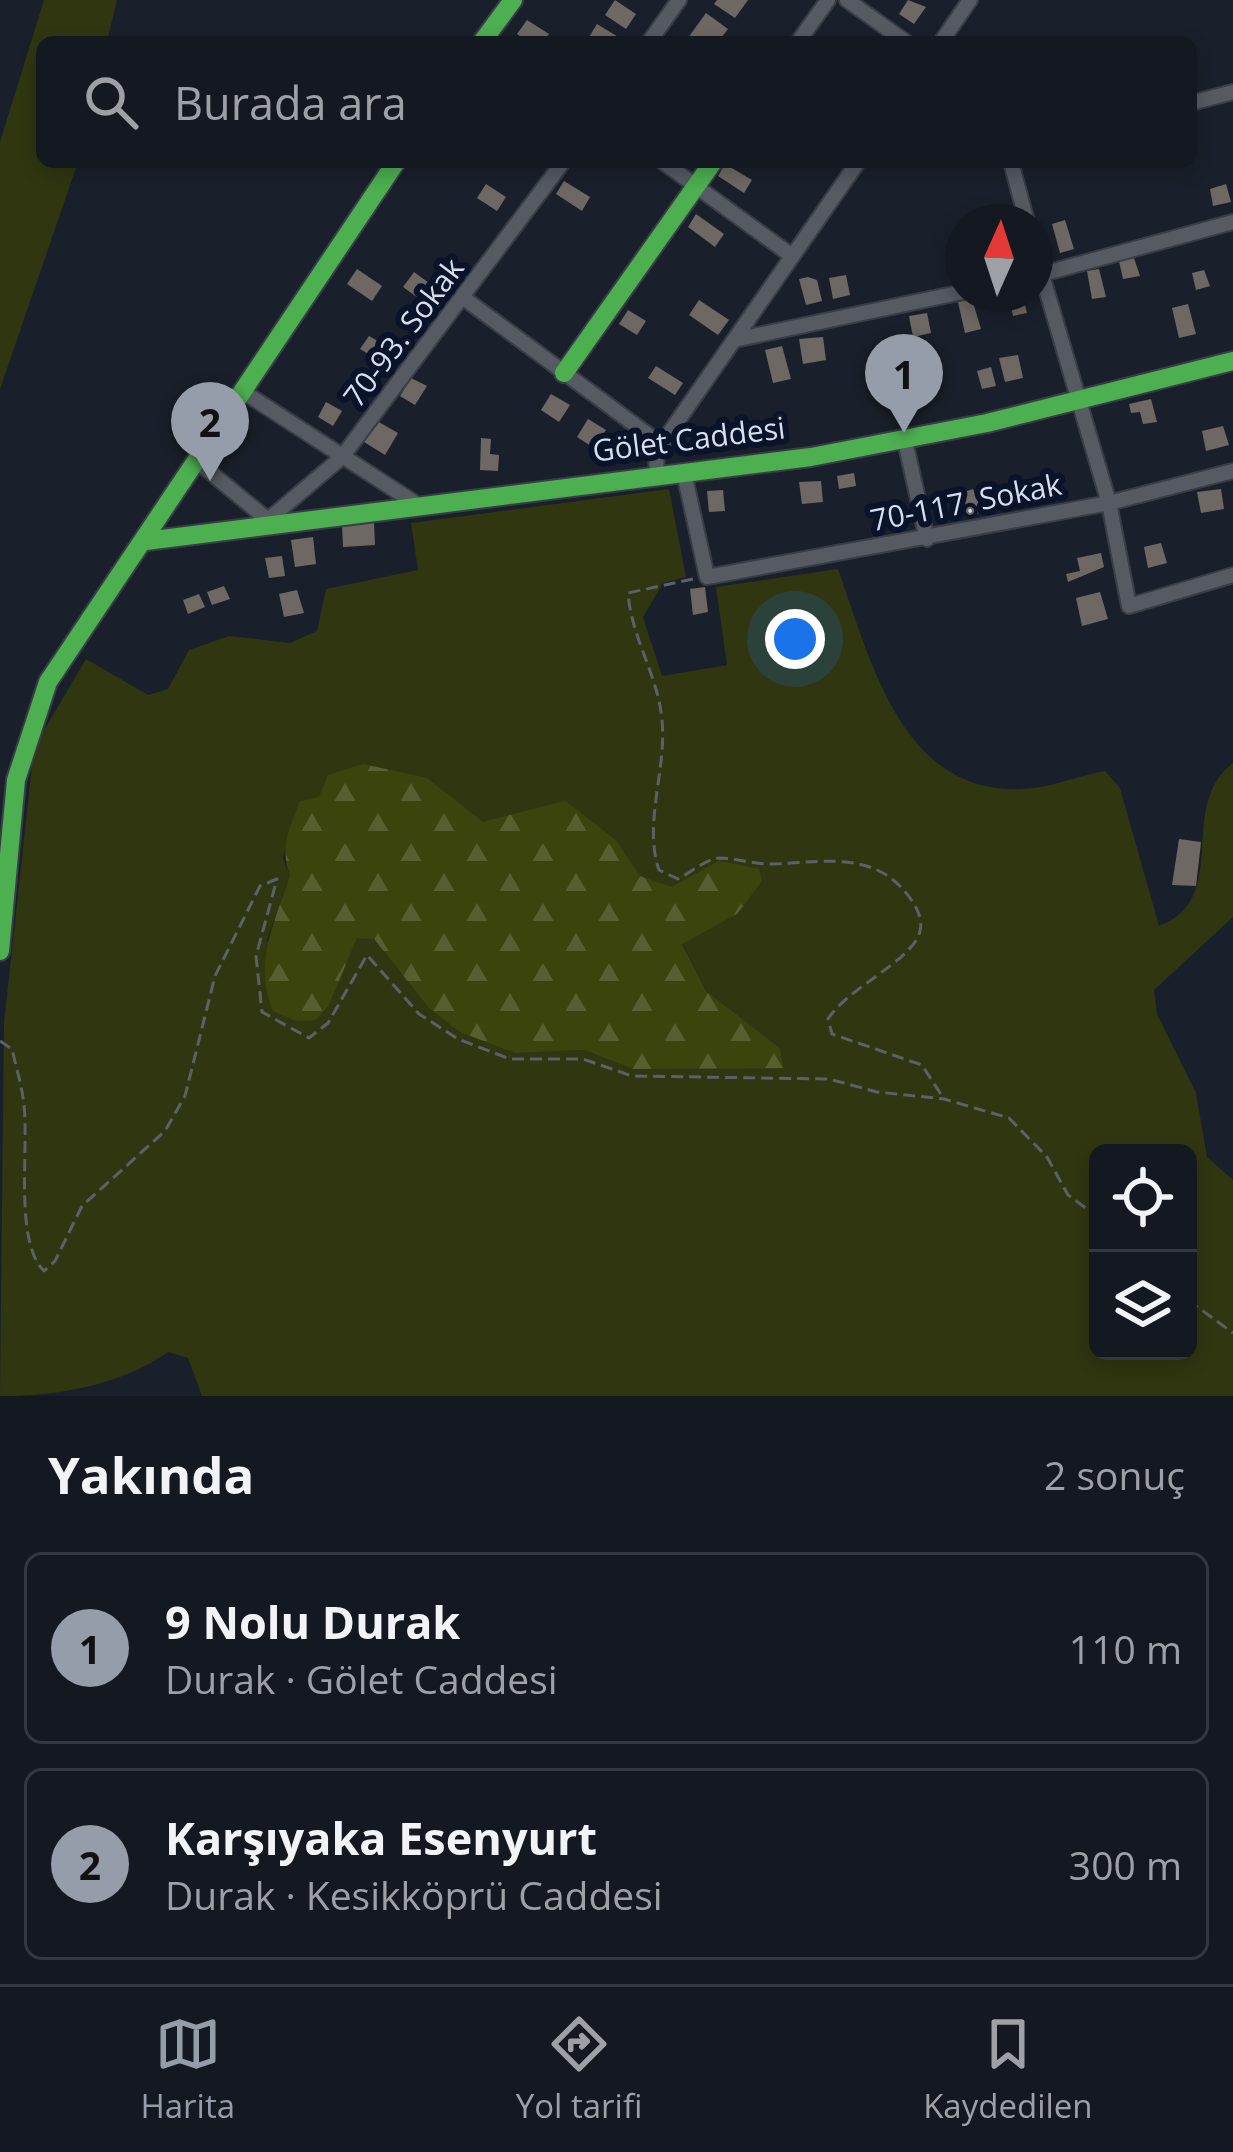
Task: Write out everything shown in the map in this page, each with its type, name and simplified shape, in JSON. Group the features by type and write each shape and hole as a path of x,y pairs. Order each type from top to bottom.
{"street":[{"path":"490,36 513,0"},
{"path":"653,36 680,0"},
{"path":"802,36 828,0"},
{"path":"848,0 898,36"},
{"path":"945,36 970,0"},
{"path":"1197,101 1233,92"},
{"path":"0,951 24,736 48,682 199,464 392,168"},
{"name":"70-93. Sokak","path":"268,520 342,457 465,299 559,168"},
{"path":"671,168 792,256"},
{"path":"564,373 709,168"},
{"path":"657,476 656,452 854,168"},
{"path":"1013,168 1022,204"},
{"path":"1053,272 1233,222"},
{"path":"734,340 945,296"},
{"path":"465,299 662,445"},
{"path":"1049,312 1108,503 1130,606 1233,575"},
{"name":"Gölet Caddesi","path":"146,541 268,520 684,473 905,441 1233,361"},
{"path":"245,393 415,503"},
{"path":"905,441 927,539"},
{"path":"199,464 268,520"},
{"name":"70-117. Sokak","path":"707,578 1108,503 1233,471"},
{"path":"684,473 707,578"}],"path":[{"path":"707,578 628,593 630,620 662,714 665,761 653,853 659,870 678,879 714,857 776,864 807,859 855,861 898,882 918,910 922,927 915,946 838,1003 828,1019 832,1034 922,1065 944,1099"},
{"path":"0,1041 12,1049 24,1102 26,1215 34,1261 44,1271 55,1261 82,1206 165,1131 185,1096 215,976 260,886 277,879 256,956 262,1012 309,1038 328,1024 367,956 419,1014 458,1039 510,1059 583,1059 632,1076 829,1079 877,1092 944,1099 1009,1118 1047,1157 1068,1196 1089,1211"},
{"path":"1197,1307 1233,1333"}],"green space":[{"path":"44,0 117,0 108,36 36,36 36,168 76,168 0,389 0,142"},
{"path":"669,489 686,577 663,583 643,617 662,676 727,665 716,587 838,569 881,686 926,753 957,776 995,788 1041,787 1105,771 1120,788 1159,926 1181,913 1194,895 1207,803 1216,781 1233,763 1233,917 1154,990 1157,1014 1196,1093 1207,1157 1233,1180 1233,1396 202,1396 188,1358 168,1352 129,1373 87,1387 0,1396 4,1023 34,747 86,659 148,695 168,689 189,650 229,636 290,643 317,631 326,589 418,570 411,523","holes":["427,778 483,823 617,841 640,876 673,888 719,862 737,914 682,943 706,991 780,1048 784,1067 633,1069 584,1050 514,1053 428,1007 374,939 357,937 329,1005 267,940 290,875 283,858 300,801"]},
{"path":"363,764 427,778 483,822 565,801 617,841 640,876 672,887 719,861 759,869 762,881 737,914 682,944 706,991 780,1048 784,1068 633,1069 584,1050 515,1053 460,1032 428,1007 374,939 357,938 329,1005 315,1020 296,1021 273,1011 266,959 290,875 286,847 293,820 300,801 319,797 328,775"}],"building":[{"path":"615,0 636,14 626,29 605,15"},
{"path":"717,0 748,0 735,18 714,4"},
{"path":"908,0 926,7 914,24 899,14"},
{"path":"706,13 728,29 723,36 689,36"},
{"path":"527,20 549,34 520,36"},
{"path":"597,24 617,36 590,36"},
{"path":"723,168 732,168 752,180 744,193 718,176"},
{"path":"564,181 590,197 582,211 556,194"},
{"path":"486,184 506,197 497,211 477,198"},
{"path":"1226,184 1231,202 1213,206 1210,189"},
{"path":"696,214 724,234 715,247 688,227"},
{"path":"1065,220 1074,249 1060,253 1053,224"},
{"path":"1134,258 1140,276 1123,279 1119,261"},
{"path":"357,269 382,286 372,301 347,284"},
{"path":"1099,269 1106,297 1092,299 1087,271"},
{"path":"1204,270 1210,286 1196,290 1192,273"},
{"path":"414,272 436,288 425,303 403,287"},
{"path":"846,275 850,295 833,299 829,278"},
{"path":"799,279 817,280 822,301 806,305"},
{"path":"699,300 729,320 718,335 689,315"},
{"path":"1188,304 1196,334 1179,338 1172,308"},
{"path":"628,310 646,321 637,335 619,324"},
{"path":"960,312 976,312 981,329 965,333"},
{"path":"927,313 931,333 913,337 909,316"},
{"path":"369,336 390,348 382,362 360,349"},
{"path":"823,337 826,360 803,364 799,339"},
{"path":"782,346 791,379 773,383 765,350"},
{"path":"1018,355 1023,378 1005,382 999,358"},
{"path":"656,366 683,383 675,395 648,378"},
{"path":"991,367 996,386 982,389 977,371"},
{"path":"411,378 427,386 415,405 400,396"},
{"path":"551,394 570,405 559,422 541,410"},
{"path":"1151,399 1157,422 1143,424 1140,412 1131,413 1129,404"},
{"path":"326,402 342,411 333,426 318,417"},
{"path":"588,419 606,430 594,448 577,437"},
{"path":"377,421 398,433 385,455 364,442"},
{"path":"1223,426 1229,445 1206,451 1202,431"},
{"path":"481,438 491,439 490,454 499,455 498,471 480,470"},
{"path":"854,473 856,486 839,489 837,476"},
{"path":"821,481 823,502 802,504 799,482"},
{"path":"973,489 982,512 966,518 958,494"},
{"path":"1221,489 1224,509 1201,513 1197,492"},
{"path":"723,490 725,511 709,512 707,491"},
{"path":"374,522 375,545 343,547 342,524"},
{"path":"313,537 316,564 295,567 291,540"},
{"path":"1161,543 1167,563 1148,568 1144,547"},
{"path":"1101,553 1104,567 1068,582 1066,574 1080,571 1077,558"},
{"path":"282,556 285,576 269,578 265,558"},
{"path":"224,586 230,599 212,605 207,592"},
{"path":"705,587 708,612 693,615 690,589"},
{"path":"297,590 304,613 284,617 279,594"},
{"path":"1100,592 1108,619 1082,626 1076,598"},
{"path":"199,594 205,607 188,614 183,600"},
{"path":"1179,839 1201,842 1196,886 1172,885"}],"traffic: fast":[{"path":"486,36 513,0"},
{"path":"0,951 16,780 48,682 392,168"},
{"path":"564,373 709,168"},
{"path":"146,541 811,457 987,423 1233,361"}],"place":[{"name":"9 Nolu Durak","path":"904,433"},
{"name":"Karşıyaka Esenyurt","path":"210,481"}]}
